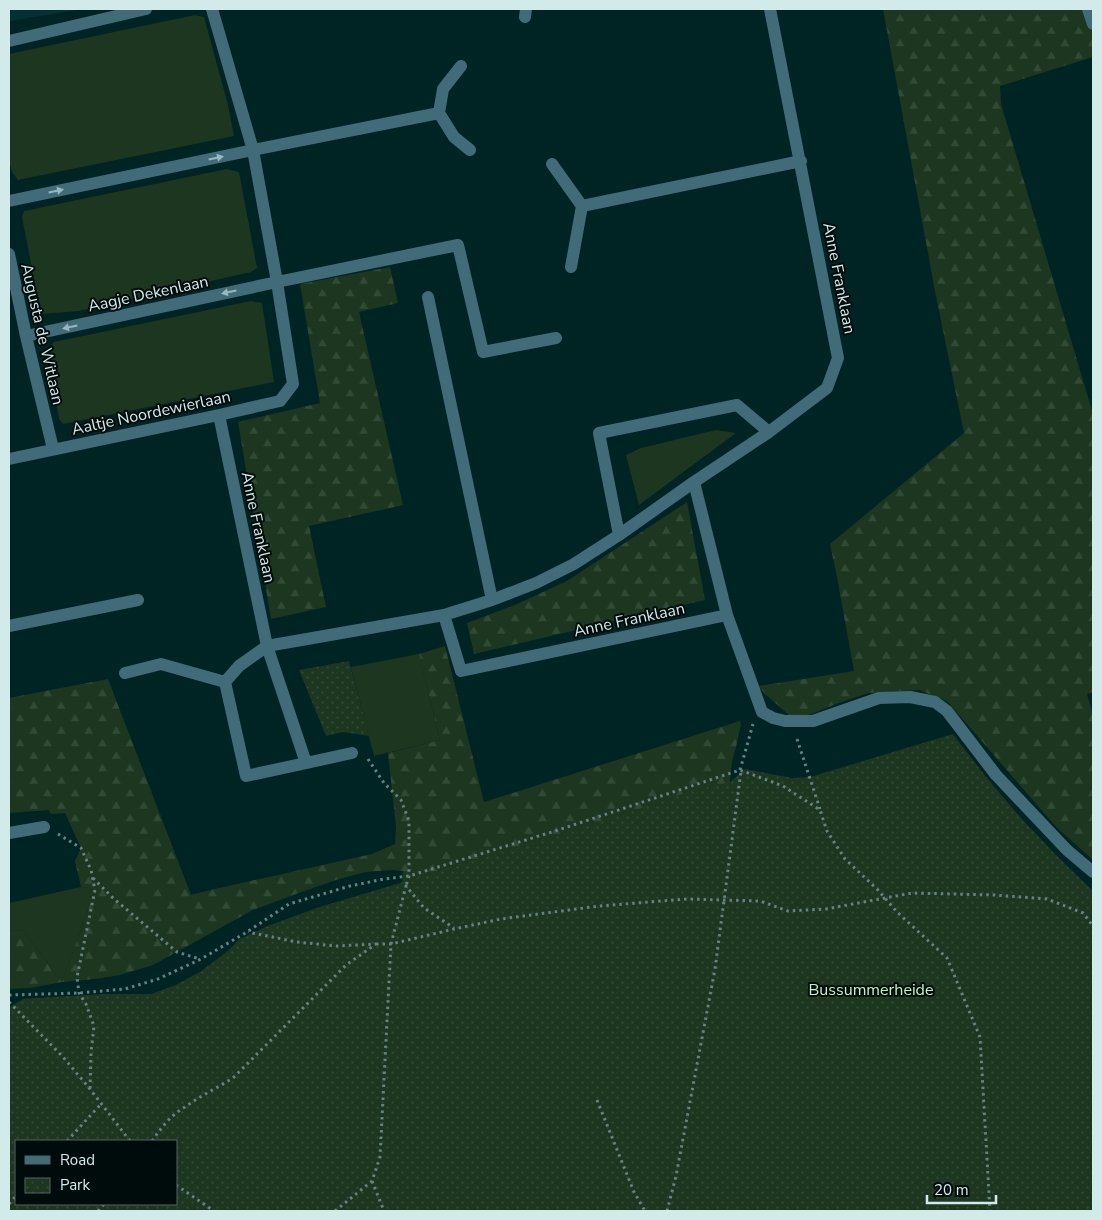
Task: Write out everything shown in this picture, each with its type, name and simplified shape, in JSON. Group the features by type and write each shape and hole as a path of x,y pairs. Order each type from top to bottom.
{"street":[{"path":"9,41 146,9"},
{"path":"212,9 253,150 277,282"},
{"name":"Anne Franklaan","path":"225,682 238,666 267,646 444,615 492,600 536,583 574,564 619,535 769,432 827,388 838,358 770,9"},
{"path":"1088,9 1093,24"},
{"path":"461,66 443,89 439,114 454,137 470,150"},
{"path":"9,201 253,150 439,114"},
{"path":"582,206 801,161"},
{"path":"552,164 582,206 571,267"},
{"name":"Aagje Dekenlaan","path":"26,336 458,245 483,352 556,338"},
{"name":"Augusta de Witlaan","path":"9,254 53,449"},
{"name":"Aaltje Noordewierlaan","path":"9,459 280,401 292,384 277,282"},
{"path":"428,297 492,600"},
{"path":"619,535 599,433 737,405 769,432"},
{"name":"Anne Franklaan","path":"218,415 267,646 306,763"},
{"path":"694,482 727,615 762,712 773,718 785,721 813,721 879,698 910,697 935,702 947,711 996,775 1067,850 1093,872"},
{"path":"9,626 138,600"},
{"name":"Anne Franklaan","path":"444,615 461,671 727,615"},
{"path":"125,673 161,664 225,682 246,776 352,753"},
{"path":"9,833 44,826"}],"path":[{"path":"667,1211 676,1176 715,969 740,770 753,725 762,712"},
{"path":"785,721 797,738 827,832 845,859 878,889 897,912 946,958 980,1037 990,1211"},
{"path":"335,1211 372,1181 380,1157 391,944 409,876 409,821 401,800 384,783 367,757 352,753"},
{"path":"9,995 79,993 125,989 158,979 201,959 289,904 350,886 409,876 555,831 740,770 783,786 820,810"},
{"path":"44,826 81,848 91,870 95,890 77,977 79,993 86,1004 94,1026 90,1089"},
{"path":"92,877 113,898 177,952 201,959"},
{"path":"406,886 424,908 454,928"},
{"path":"247,932 297,942 336,946 391,944 454,928 501,919 599,906 687,899 760,901 788,911 826,909 912,892 1046,899 1083,913 1093,926"},
{"path":"153,1140 163,1125 183,1108 233,1078 346,965 376,944"},
{"path":"9,1002 63,1057 129,1140"},
{"path":"597,1100 634,1192 645,1211"},
{"path":"68,1140 101,1104"},
{"path":"372,1181 384,1211"},
{"path":"178,1186 214,1211"}],"shaded area":[{"path":"9,9 83,9 9,21"}],"green space":[{"path":"883,9 1093,9 1093,57 1000,86 1001,104 1093,414 1093,692 1087,694 1093,715 1093,860 1057,828 947,701 919,690 868,693 809,715 789,715 758,686 854,671 830,544 964,433 935,291"},
{"path":"195,15 204,17 228,105 234,136 18,180 12,172 9,160 9,54"},
{"path":"227,169 239,172 257,268 251,272 79,311 41,314 22,217 24,211"},
{"path":"390,267 398,303 359,312 403,505 309,526 326,607 271,619 238,422 320,403 300,284"},
{"path":"251,301 262,303 274,382 63,424 59,419 47,349 54,342"},
{"path":"716,430 736,433 639,505 626,455 641,448"},
{"path":"687,502 705,600 474,654 467,623 517,604 567,581"},
{"path":"445,646 484,802 740,721 741,724 732,761 718,900 178,1140 175,1140 36,1020 23,999 108,994 141,997 152,994 176,985 200,972 227,952 240,939 268,926 320,907 402,883 403,871 366,872 296,894 253,910 153,965 120,975 62,982 95,890 81,887 75,861 81,848 65,813 51,814 49,810 9,813 9,698 108,679 191,895 372,854 395,844 396,827 388,753 440,740 419,654"},
{"path":"419,654 440,740 374,756 351,667"},
{"path":"349,661 369,736 343,732 326,736 299,670"},
{"name":"Bussummerheide","path":"953,734 1016,812 1093,891 1093,1211 9,1211 9,1007 23,999 108,994 152,994 176,985 200,972 227,952 240,939 268,926 320,907 537,842 690,791 730,782 745,769 792,778 810,777"},
{"path":"81,887 95,890 62,982 22,929 9,932 9,903"},
{"path":"22,929 62,982 30,988 9,989 9,932"}]}
